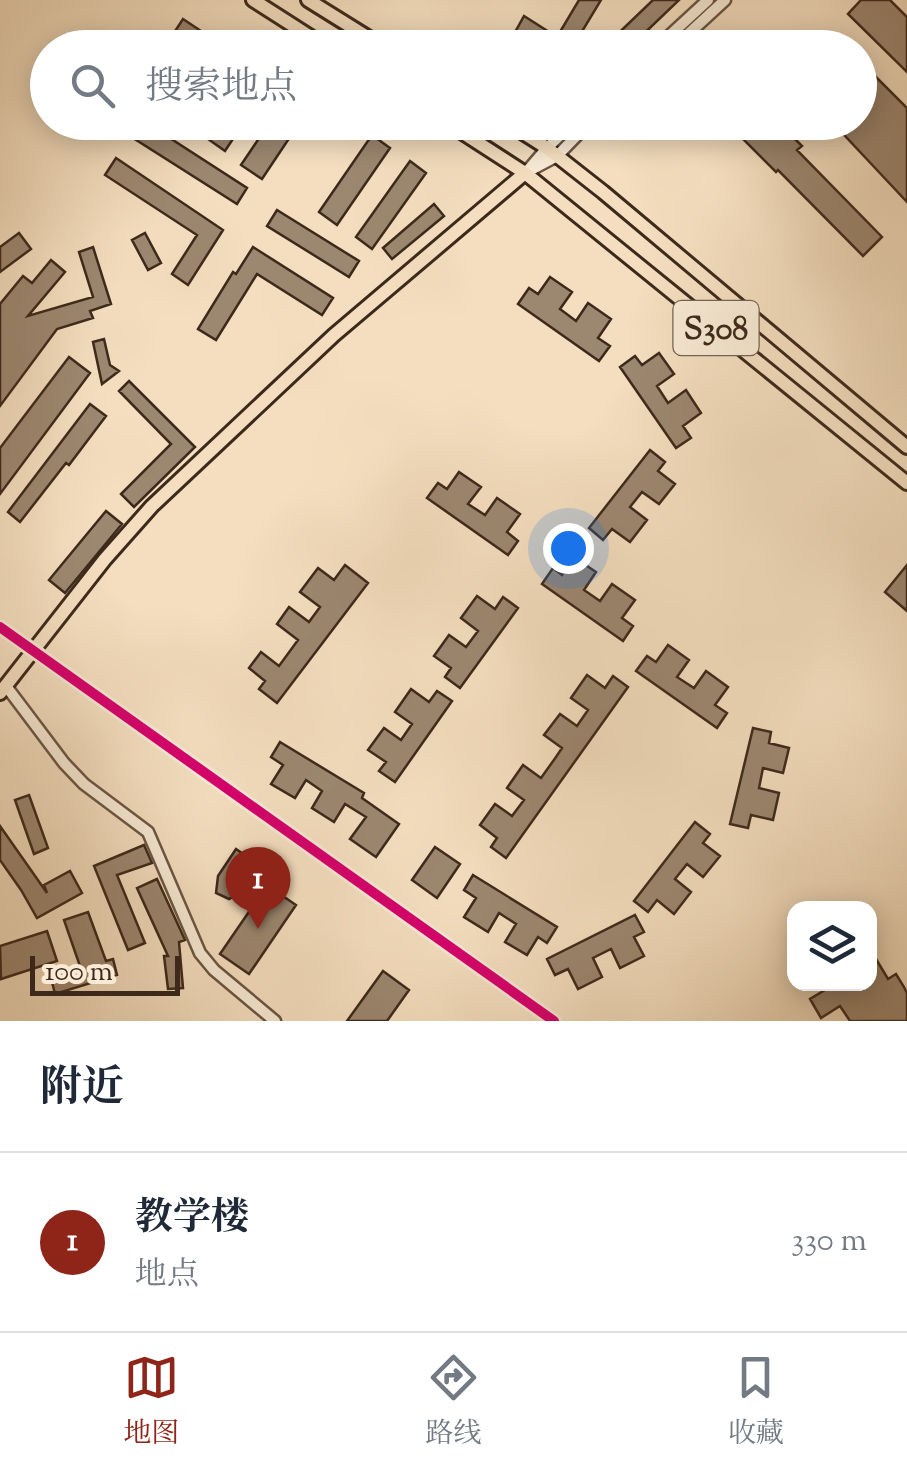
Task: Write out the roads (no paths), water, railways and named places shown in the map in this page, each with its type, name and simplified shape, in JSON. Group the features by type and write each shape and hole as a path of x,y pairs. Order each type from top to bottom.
{"main road":[{"path":"254,0 300,30"},
{"path":"308,0 356,30"},
{"name":"S308","path":"474,140 525,173 907,482"},
{"name":"S308","path":"534,140 603,192 907,447"},
{"path":"3,690 106,558 152,506 334,335 525,173"}],"street":[{"path":"676,30 708,0"},
{"path":"692,30 725,0"},
{"path":"552,152 561,140"},
{"path":"525,173 567,140"},
{"path":"0,627 554,1021"},
{"path":"3,690 84,784 148,832 200,954 275,1021"}],"place":[{"name":"教学楼","path":"258,929"}]}
